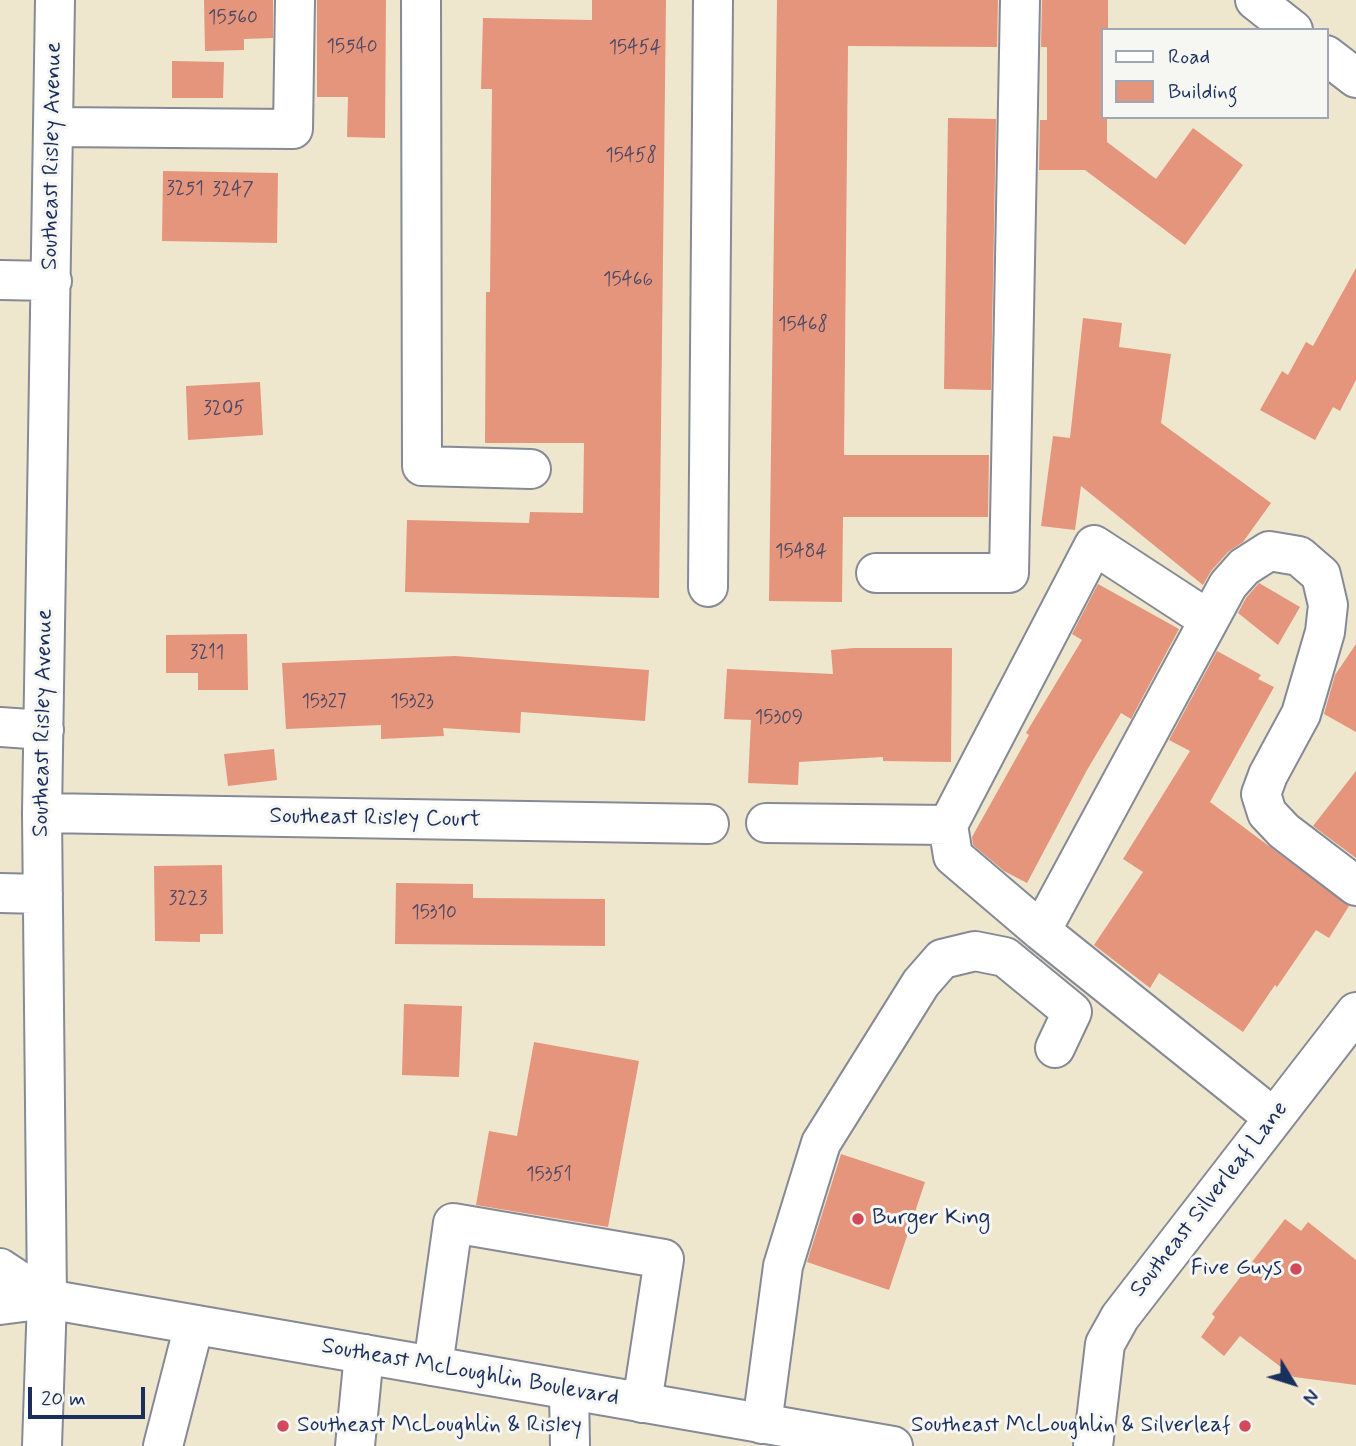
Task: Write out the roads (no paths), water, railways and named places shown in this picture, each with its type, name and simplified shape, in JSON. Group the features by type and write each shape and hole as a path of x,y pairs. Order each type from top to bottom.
{"street":[{"name":"Southeast Risley Avenue","path":"42,1446 47,1299 42,813 55,0"},
{"path":"53,127 293,129 295,0"},
{"path":"421,0 422,466 531,468"},
{"path":"708,587 713,0"},
{"path":"876,573 1009,573 1020,0"},
{"path":"1255,0 1290,28"},
{"path":"1328,57 1356,78"},
{"path":"0,280 52,281"},
{"path":"1209,620 1094,545 948,825 953,856 1041,931 1274,1118"},
{"path":"1041,931 1228,585 1244,567 1269,551 1299,556 1321,575 1328,606 1325,632 1301,713 1268,775 1261,794 1266,813 1284,831 1356,886"},
{"path":"0,727 44,730"},
{"name":"Southeast Risley Court","path":"42,813 709,824"},
{"path":"766,823 948,825"},
{"path":"0,893 43,894"},
{"path":"762,1424 783,1266 821,1143 921,983 942,959 975,951 1005,957 1072,1012 1055,1048"},
{"name":"Southeast Silverleaf Lane","path":"1093,1446 1105,1344 1133,1299 1356,1012"},
{"path":"433,1366 453,1223 664,1259 642,1403"},
{"name":"Southeast McLoughlin Boulevard","path":"0,1268 47,1299"},
{"name":"Southeast McLoughlin Boulevard","path":"0,1305 47,1299 874,1445"},
{"path":"163,1446 194,1325"},
{"path":"355,1446 364,1354"},
{"path":"569,1390 570,1446"}],"place":[{"name":"Burger King","path":"858,1219"},
{"name":"Five Guys","path":"1296,1269"},
{"name":"Southeast McLoughlin & Risley","path":"283,1426"},
{"name":"Southeast McLoughlin & Silverleaf","path":"1245,1426"}]}
